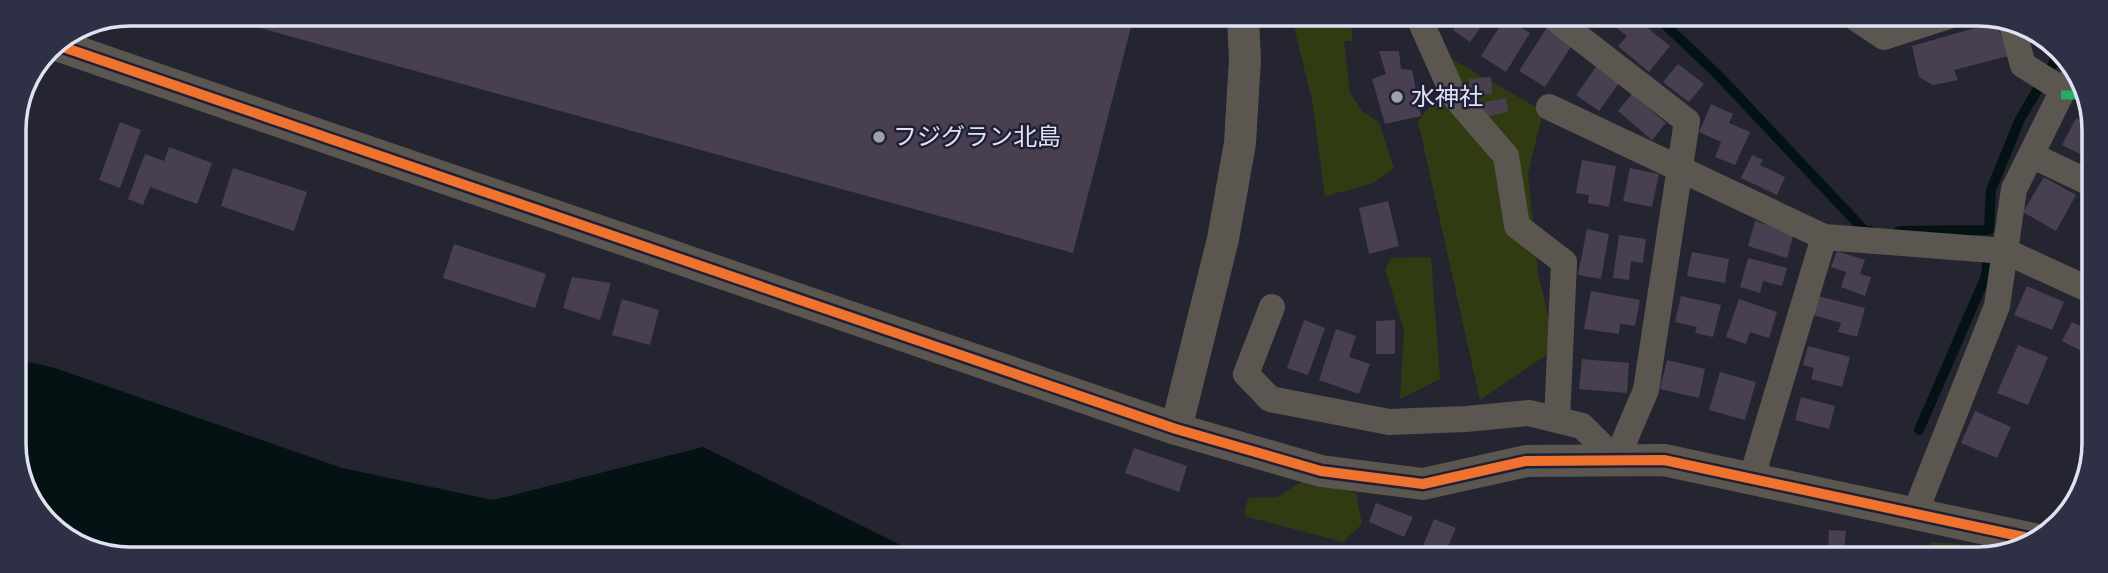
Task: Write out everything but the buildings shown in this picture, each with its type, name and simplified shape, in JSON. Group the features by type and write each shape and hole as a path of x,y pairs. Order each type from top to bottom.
{"street":[{"path":"1175,429 1223,239 1241,143 1245,58 1243,26"},
{"path":"1423,26 1454,96 1506,156 1517,226 1564,262 1557,420"},
{"path":"1564,26 1687,121 1646,390 1616,460"},
{"path":"1868,26 1884,37 1916,26"},
{"path":"1915,513 1997,306 2014,189 2069,83 2023,65 2014,33"},
{"path":"69,47 1175,429 1321,471 1423,484 1526,461 1664,460 2022,537"},
{"path":"1549,107 1824,237 2005,251 2082,286"},
{"path":"2031,155 2082,179"},
{"path":"1752,477 1824,237"},
{"path":"1272,307 1247,374 1270,399 1389,422 1529,413 1582,426 1616,460"}],"green space":[{"path":"1294,26 1351,26 1353,41 1344,41 1350,93 1362,111 1379,122 1394,168 1372,184 1325,196 1312,100"},
{"path":"1432,48 1543,111 1528,174 1538,274 1548,315 1549,353 1480,400 1418,121 1437,98"},
{"path":"1431,257 1440,379 1400,399 1404,330 1385,269 1391,258"},
{"path":"1303,481 1356,493 1362,524 1343,542 1244,516 1248,498 1277,497"},
{"path":"1930,542 1962,544 1961,547 1930,547"}],"shaded area":[{"path":"26,361 55,368 342,468 493,500 703,447 905,547 110,545 84,536 67,525 40,495 28,463"}],"waterway":[{"path":"1666,26 1718,75 1865,231 1870,231"},
{"path":"1899,231 1989,230 1991,190 2020,119 2055,61"},
{"path":"1919,430 1986,276 1988,252"}],"marked path":[{"path":"2061,95 2075,95"}],"cycle path":[{"path":"67,48 1176,429 1321,471 1423,484 1526,461 1664,460 2022,537"}],"place":[{"name":"水神社","path":"1397,97"},
{"name":"フジグラン北島","path":"879,137"}]}
